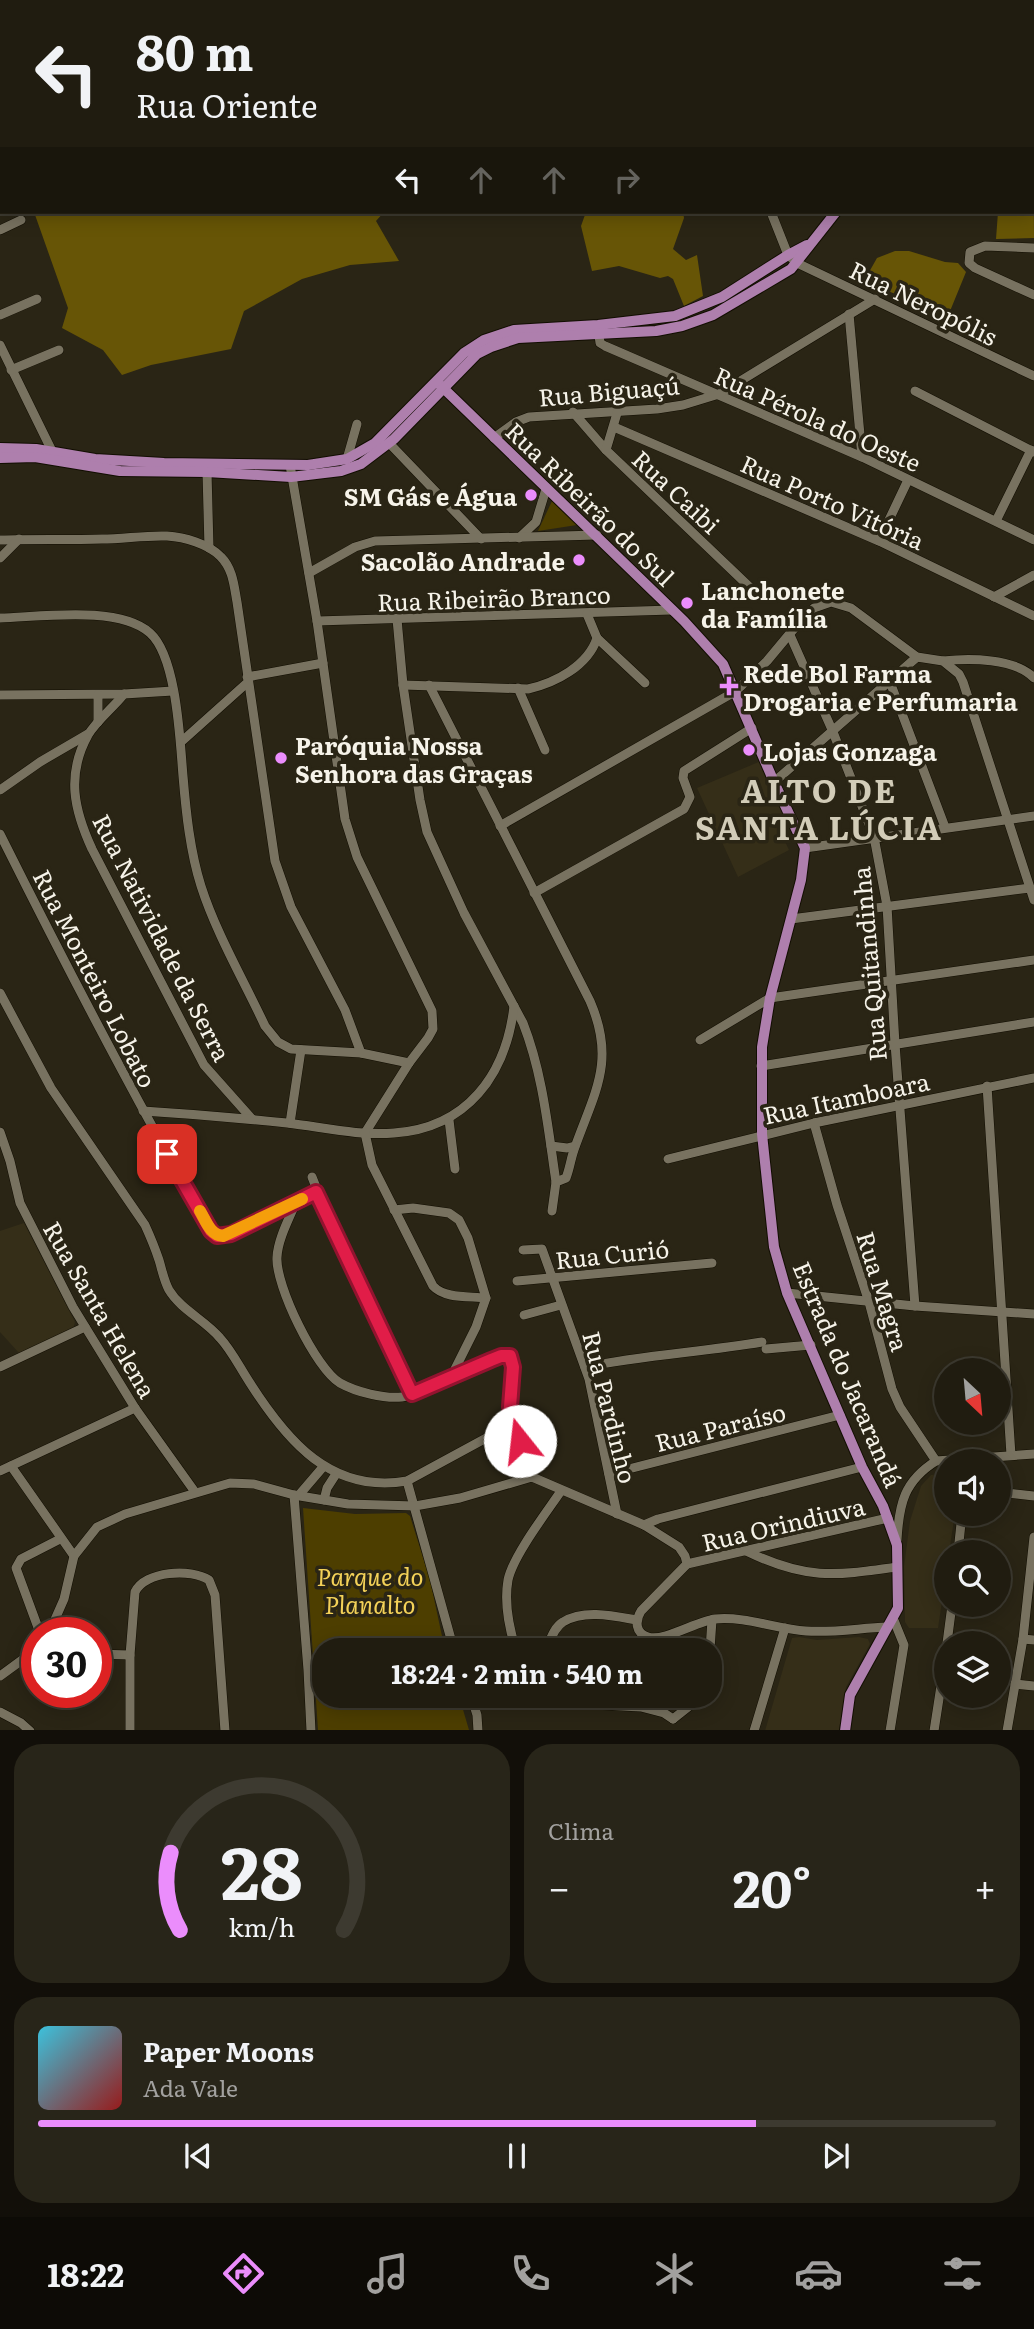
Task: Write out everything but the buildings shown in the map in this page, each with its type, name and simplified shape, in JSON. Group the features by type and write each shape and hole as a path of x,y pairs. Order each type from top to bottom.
{"main road":[{"path":"0,458 35,457 120,471 352,469 389,443 441,386 464,353 492,337 514,330 535,328 598,330 693,311 793,259 810,244 834,214"},
{"path":"0,448 52,451 118,461 291,471 347,459 374,443 441,386"},
{"name":"Rua Ribeirão do Sul","path":"441,386 597,535 716,655 728,672 736,691"},
{"path":"736,691 805,848"},
{"name":"Estrada do Jacarandá","path":"805,848 801,880 770,998 761,1066 762,1134 774,1247 787,1293 862,1467 888,1518 897,1545 899,1600 880,1644 850,1695 845,1730"}],"street":[{"path":"772,214 793,259"},
{"path":"0,230 21,220"},
{"path":"1034,248 985,246 970,252 968,257 969,263 975,268 1034,295"},
{"name":"Rua Neropólis","path":"793,259 1034,376"},
{"path":"0,315 37,299"},
{"name":"Rua Biguaçú","path":"494,438 516,422 529,417 683,405 719,394 875,299"},
{"path":"849,314 862,457"},
{"name":"Rua Pérola do Oeste","path":"598,330 600,343 605,346 862,457 1034,540"},
{"path":"0,345 52,451"},
{"path":"11,370 60,350"},
{"path":"915,391 1033,451 996,521"},
{"path":"606,450 618,410"},
{"name":"Rua Caibi","path":"573,412 606,450 758,595"},
{"path":"347,459 357,424"},
{"name":"Rua Porto Vitória","path":"614,427 879,541 1034,616"},
{"path":"389,443 481,538"},
{"path":"291,471 317,621 345,819 353,847 373,892 432,1011 433,1029 365,1133 372,1165 436,1290 447,1294 485,1298"},
{"path":"207,472 209,548"},
{"path":"879,541 908,480"},
{"path":"518,539 536,522 546,489"},
{"path":"309,573 355,547 375,541 597,535"},
{"path":"2,556 1,540 167,536 209,548 222,557 233,578 275,861 291,906 345,1010 361,1053"},
{"path":"2,556 19,539"},
{"path":"994,597 1034,575"},
{"path":"500,826 736,691 757,672 814,608 831,602 839,603 864,617 917,657 943,661 972,659 998,662 1019,668 1034,678"},
{"name":"Rua Ribeirão Branco","path":"317,621 672,610"},
{"path":"587,614 597,638 645,683"},
{"path":"0,618 122,619 150,633 160,646 173,691 188,820 201,886 265,1026 278,1042 291,1049 361,1053 409,1063"},
{"path":"397,619 403,685 424,819 432,844 464,913 523,1023 534,1055 551,1146 555,1182 552,1211"},
{"name":"Rua Quitandinha","path":"790,635 833,732 874,837 887,906 915,1306"},
{"path":"403,685 518,688 541,686 570,671 593,650 597,638"},
{"path":"774,782 917,657"},
{"path":"943,661 959,674 963,682 1034,900"},
{"path":"181,742 247,680 323,663"},
{"path":"890,682 945,827"},
{"path":"429,685 590,1001 600,1028 604,1049 600,1081 566,1178 555,1182"},
{"path":"518,688 545,750"},
{"path":"0,695 98,695 173,691"},
{"name":"Rua Natividade da Serra","path":"124,694 88,734 75,777 74,797 77,813 204,1065 252,1119"},
{"path":"98,695 98,722"},
{"path":"534,893 684,809 690,801 683,778 684,771 752,728"},
{"path":"0,790 88,734"},
{"path":"57,753 67,752 79,757"},
{"path":"805,848 1034,816"},
{"name":"Rua Monteiro Lobato","path":"0,834 78,987 211,1231 217,1236 231,1234 296,1202"},
{"path":"791,919 1030,888"},
{"path":"700,1040 770,998 1034,960"},
{"path":"0,993 51,1088 145,1225 169,1290 182,1305 221,1338 260,1399 291,1438 323,1466 336,1474 364,1482 407,1481 514,1423"},
{"path":"144,1111 252,1119 365,1133 394,1133 449,1120 475,1099 486,1086 506,1043 514,1006"},
{"path":"761,1066 1034,1022"},
{"path":"290,1123 301,1050"},
{"name":"Rua Itamboara","path":"668,1159 762,1134 1034,1078"},
{"path":"987,1087 1011,1449"},
{"path":"449,1120 455,1169"},
{"name":"Rua Magra","path":"814,1123 837,1205 869,1301 892,1389 900,1408 934,1458"},
{"name":"Rua Santa Helena","path":"0,1132 20,1203 85,1327 135,1408 195,1492"},
{"path":"551,1146 575,1146"},
{"path":"312,1177 316,1192 412,1394"},
{"path":"316,1192 296,1202 278,1248 277,1269 285,1295 320,1363 341,1383 397,1397 412,1394 501,1356 510,1356 513,1363 510,1407 531,1477"},
{"path":"394,1210 413,1208 449,1213 459,1220 468,1238 485,1298 476,1327 450,1377"},
{"name":"Rua Pardinho","path":"523,1250 542,1249 585,1367 617,1514"},
{"name":"Rua Curió","path":"517,1281 712,1263"},
{"path":"787,1293 915,1306 1034,1314"},
{"path":"524,1315 561,1305"},
{"path":"0,1367 85,1327"},
{"path":"585,1367 630,1358 719,1349 811,1345"},
{"path":"0,1471 135,1408"},
{"name":"Rua Paraíso","path":"609,1474 841,1415"},
{"path":"1011,1455 1034,1454"},
{"name":"Estrada do Jacarandá","path":"897,1545 905,1493 917,1475 934,1462"},
{"path":"10,1466 74,1556"},
{"path":"311,1730 297,1495 323,1466"},
{"path":"644,1525 657,1519 862,1467"},
{"path":"324,1500 327,1488 336,1474"},
{"path":"56,1617 64,1599 74,1556 90,1534 105,1521 215,1486 242,1482 348,1504 415,1506 460,1498 531,1477 644,1525 679,1547 687,1564 646,1604 636,1620 637,1628 649,1637 658,1637 712,1620 816,1632 860,1630 890,1622 904,1645 890,1730"},
{"path":"407,1481 451,1638"},
{"path":"514,1638 507,1600 509,1579 517,1560 561,1491"},
{"path":"1011,1493 1034,1496"},
{"name":"Rua Orindiuva","path":"687,1564 888,1518"},
{"path":"1007,1730 1023,1639 1034,1537"},
{"path":"34,1617 16,1568 21,1559 60,1539"},
{"path":"746,1551 785,1568 815,1574 842,1574 897,1567"},
{"path":"130,1730 130,1655 135,1591 139,1583 153,1577 190,1573 209,1580 215,1595 225,1730"},
{"path":"551,1638 562,1622 578,1616 595,1615 636,1620"},
{"path":"711,1638 712,1620"},
{"path":"754,1730 785,1628"},
{"path":"860,1630 874,1637 880,1644"},
{"path":"1023,1639 1034,1640"},
{"path":"112,1654 130,1655"},
{"path":"0,1676 21,1661"},
{"path":"1015,1684 1034,1686"},
{"path":"475,1708 478,1730"},
{"path":"645,1708 664,1713 673,1720 676,1730"},
{"path":"673,1720 689,1708"},
{"path":"934,1730 937,1708"},
{"path":"0,1712 29,1730"}],"shaded area":[{"path":"35,214 382,214 376,221 399,261 350,265 302,279 244,311 231,349 151,365 122,375 103,350 62,328 68,308"},
{"path":"585,214 683,214 673,249 686,260 697,255 703,296 684,306 673,279 668,276 660,278 619,266 592,271 581,226"},
{"path":"998,214 1034,214 1034,238 996,239"},
{"path":"895,251 909,251 945,262 958,263 966,272 948,316 864,281 877,258"},
{"path":"761,761 787,824 779,829 789,850 738,877 697,788"},
{"path":"24,1223 75,1322 73,1329 19,1353 0,1332 0,1231"},
{"path":"934,1475 934,1526 953,1526 951,1540 934,1540 934,1617 940,1617 938,1628 909,1628 905,1622 904,1567 910,1521 921,1486"},
{"path":"792,1638 868,1639 870,1644 846,1687 839,1730 765,1730"}],"green space":[{"path":"552,501 577,525 538,531"},
{"name":"Parque do Planalto","path":"303,1508 355,1514 406,1513 410,1516 430,1580 442,1638 312,1638 312,1641"},
{"name":"Parque do Planalto","path":"317,1708 463,1708 469,1730 318,1730"}],"slow traffic":[{"path":"200,1211 211,1231 217,1236 223,1236 302,1199"}],"place":[{"name":"SM Gás e Água","path":"531,495"},
{"name":"Sacolão Andrade","path":"579,560"},
{"name":"Lanchonete da Família","path":"687,603"},
{"name":"Rede Bol Farma Drogaria e Perfumaria","path":"729,686"},
{"name":"Lojas Gonzaga","path":"749,750"},
{"name":"Paróquia Nossa Senhora das Graças","path":"281,758"}],"district":[{"name":"ALTO DE SANTA LÚCIA","path":"819,808"}],"route":[{"path":"167,1154 211,1231 217,1236 231,1234 316,1192 412,1394 501,1356 510,1356 513,1367 510,1407 520,1441"}]}
